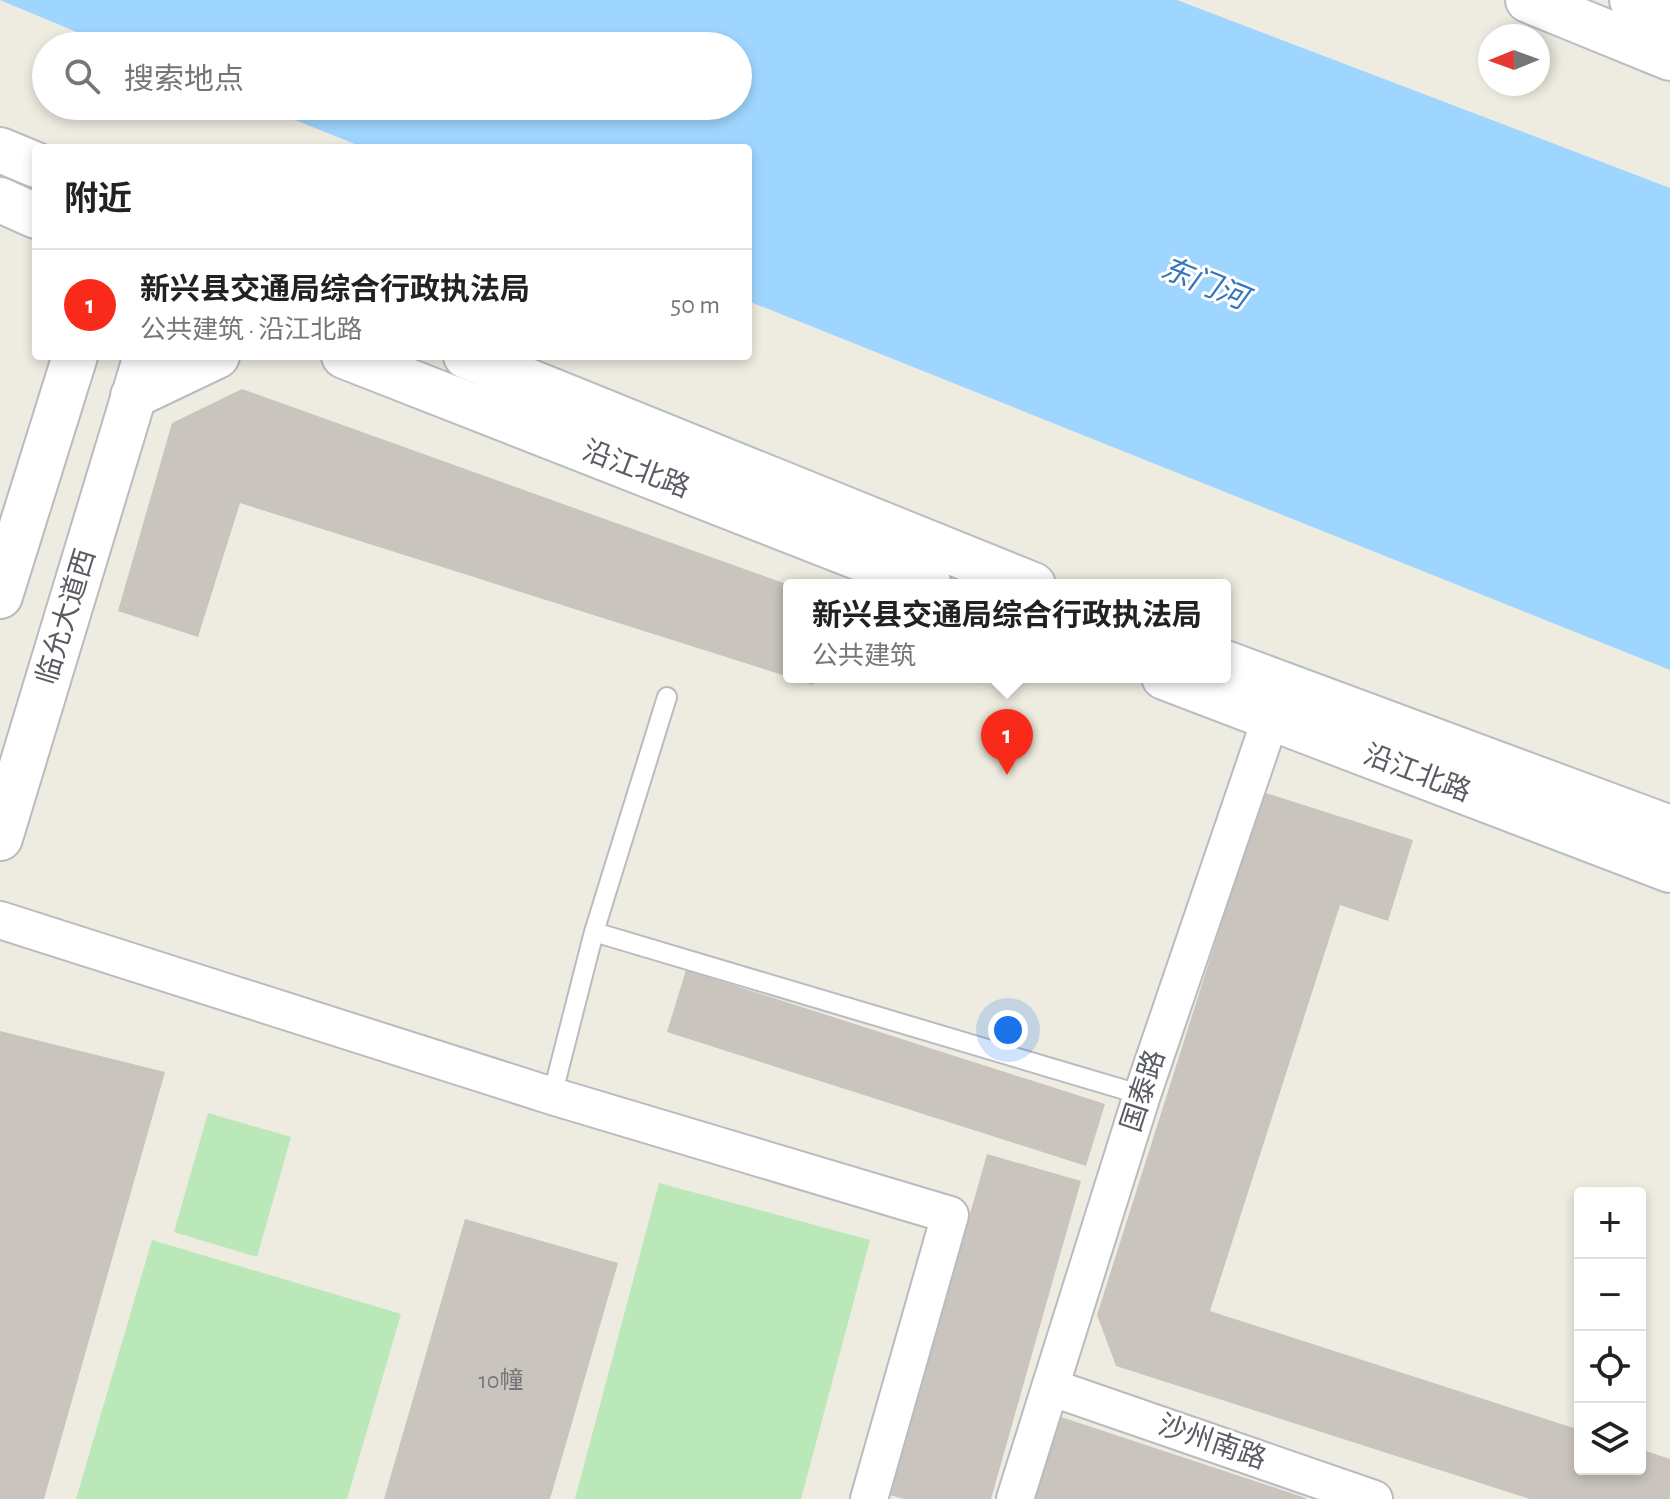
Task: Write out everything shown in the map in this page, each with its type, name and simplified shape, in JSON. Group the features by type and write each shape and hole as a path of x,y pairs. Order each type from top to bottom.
{"main road":[{"path":"1528,0 1670,58"},
{"path":"1632,0 1670,16"},
{"path":"0,150 32,163"},
{"path":"140,376 202,360"},
{"name":"沿江北路","path":"354,360 914,579"},
{"name":"沿江北路","path":"476,360 1018,579"},
{"path":"0,596 72,362"},
{"name":"临允大道西","path":"0,838 140,376"},
{"name":"沿江北路","path":"1231,668 1275,702 1670,870"},
{"name":"沿江北路","path":"1191,683 1275,702 1670,828"}],"street":[{"name":"国泰路","path":"1015,1499 1142,1095 1275,702"},
{"path":"0,920 552,1096 950,1215 869,1499"},
{"name":"沙州南路","path":"1050,1387 1374,1499"}],"lane":[{"path":"552,1096 594,932 667,697"},
{"path":"594,932 1142,1095"}],"green space":[{"path":"208,1113 291,1137 257,1257 174,1232"},
{"path":"659,1183 870,1240 801,1499 575,1499"},
{"path":"152,1240 401,1314 347,1499 76,1499"}],"water":[{"name":"东门河","path":"0,0 1177,0 1670,188 1670,670 752,303 752,144 355,144 295,120 752,120 752,32 77,32"}],"building":[{"path":"242,389 783,583 783,675 240,503 198,637 118,611 172,423"},
{"path":"1263,792 1413,840 1388,921 1340,905 1210,1311 1574,1428 1574,1475 1646,1475 1646,1451 1670,1459 1670,1499 1530,1499 1116,1366 1097,1315"},
{"path":"686,970 1105,1104 1086,1166 667,1032"},
{"path":"0,1031 165,1072 44,1499 0,1499"},
{"path":"987,1154 1081,1181 991,1499 904,1499 890,1495"},
{"path":"465,1219 618,1263 550,1499 384,1499"},
{"path":"1049,1413 1306,1498 1306,1499 1021,1499"}],"place":[{"name":"新兴县交通局综合行政执法局","path":"1007,775"}]}
